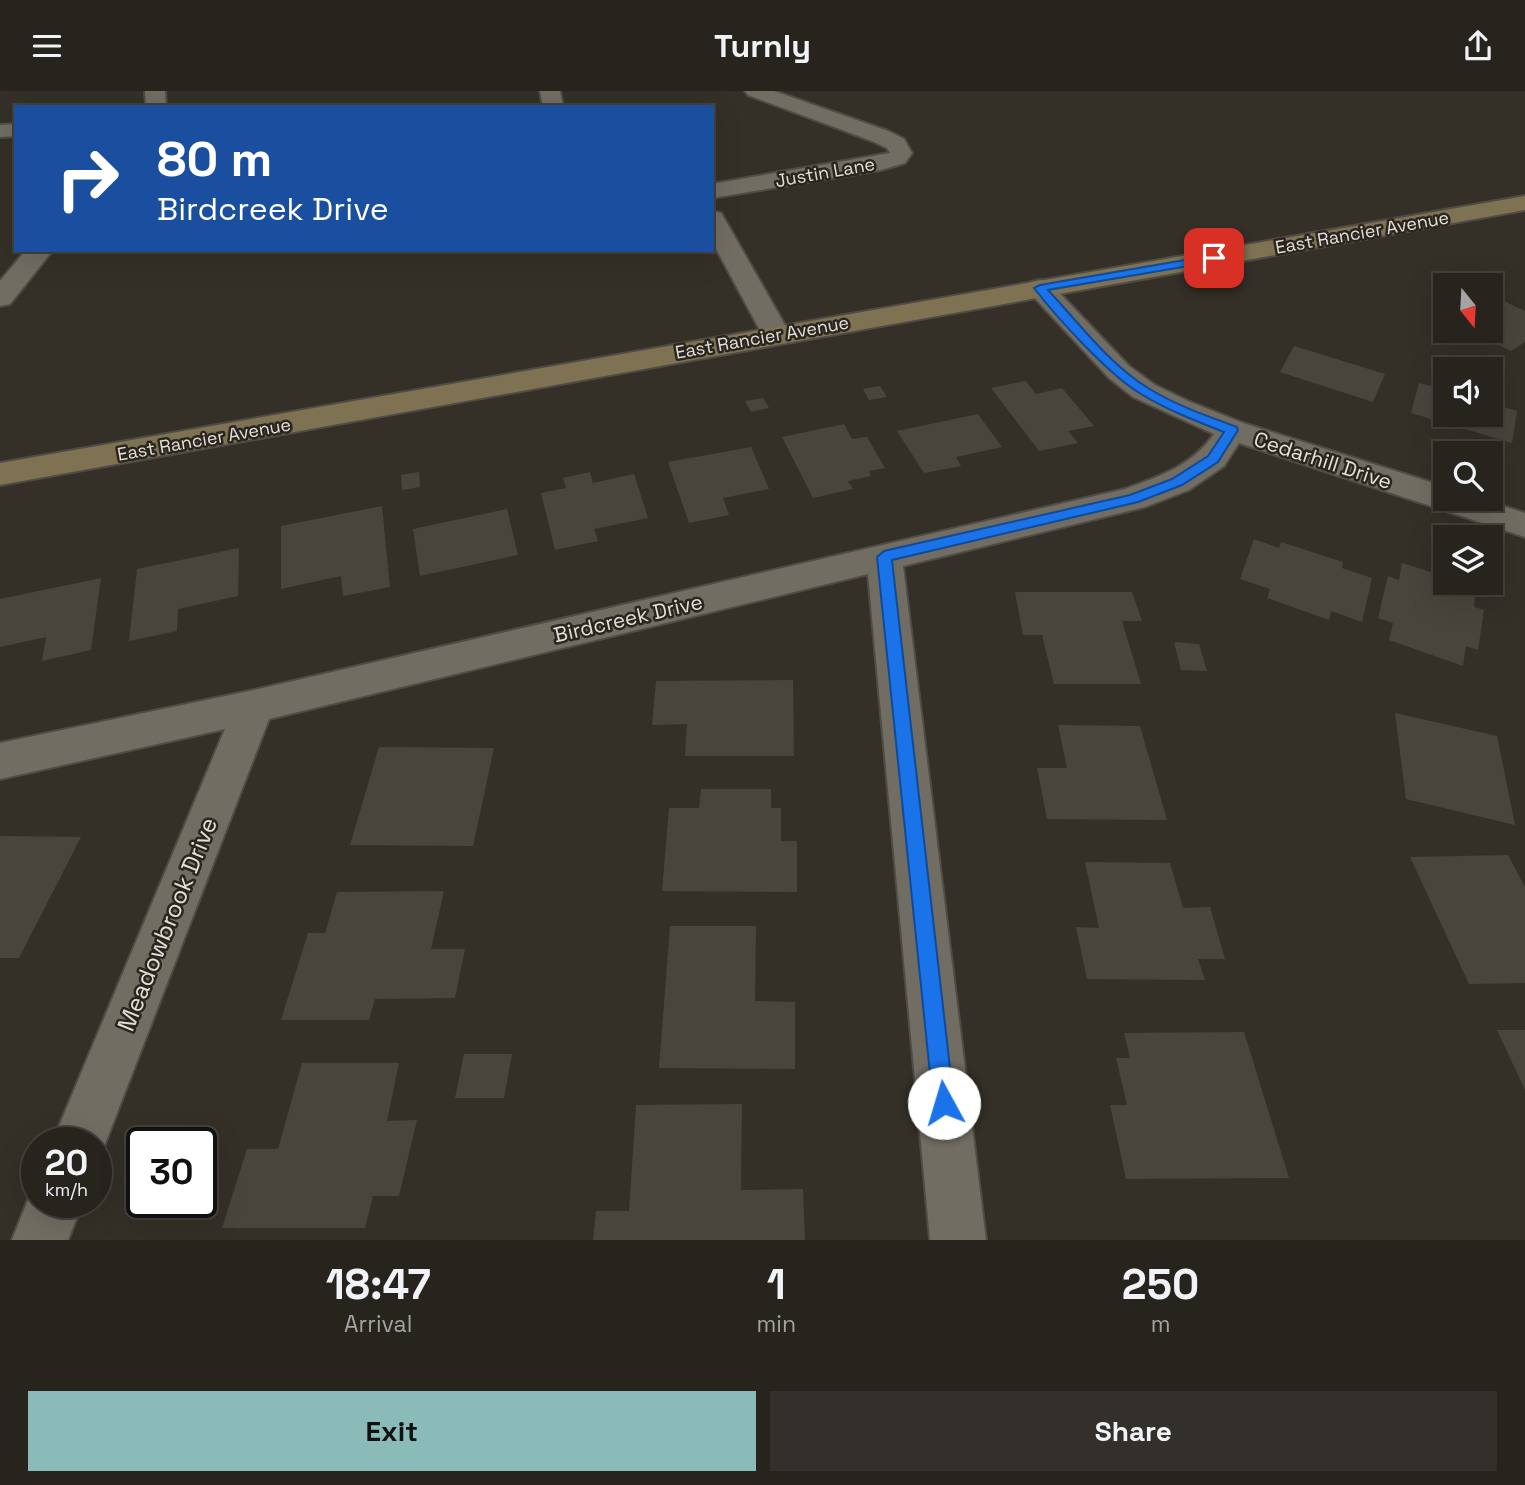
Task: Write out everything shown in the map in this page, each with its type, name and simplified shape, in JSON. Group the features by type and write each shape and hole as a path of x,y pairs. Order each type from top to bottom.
{"main road":[{"name":"East Rancier Avenue","path":"0,474 1525,203"}],"street":[{"name":"Justin Lane","path":"714,191 881,163 897,159 901,153 896,145 880,136 755,91"},
{"path":"714,222 776,334"},
{"path":"0,297 38,252"},
{"name":"Cedarhill Drive","path":"1040,288 1119,372 1144,391 1177,408 1232,430 1525,525"},
{"name":"Birdcreek Drive","path":"0,761 254,706 1133,499 1177,482 1213,459 1232,430"},
{"path":"884,557 958,1240"},
{"name":"Meadowbrook Drive","path":"85,1127 254,706"},
{"path":"40,1240 49,1218"}],"building":[{"path":"1503,301 1525,311 1525,342 1511,351 1494,343 1503,343"},
{"path":"1294,346 1385,374 1373,402 1280,372"},
{"path":"1026,381 1036,394 1062,388 1094,426 1068,431 1078,443 1039,451 991,388"},
{"path":"1419,383 1433,387 1433,420 1411,413"},
{"path":"880,386 887,397 869,400 863,389"},
{"path":"763,398 769,408 751,412 745,401"},
{"path":"1503,407 1517,411 1512,443 1458,427 1503,427"},
{"path":"978,414 1002,447 956,457 961,466 924,473 897,431"},
{"path":"844,424 852,439 867,437 885,468 869,471 871,476 848,481 853,489 813,498 782,437"},
{"path":"751,447 769,489 723,498 729,515 689,523 668,462"},
{"path":"419,472 420,487 402,490 401,475"},
{"path":"590,472 593,483 634,474 648,518 594,529 598,541 555,550 541,493 566,488 563,478"},
{"path":"382,506 390,587 343,596 341,576 281,589 281,526"},
{"path":"507,509 518,555 420,576 413,529"},
{"path":"1254,539 1279,548 1281,542 1343,562 1342,568 1372,578 1362,622 1331,611 1329,620 1267,598 1270,589 1240,579"},
{"path":"239,548 238,596 178,609 177,631 129,641 137,569"},
{"path":"1402,563 1433,573 1433,595 1475,595 1474,607 1484,610 1478,650 1466,646 1463,666 1389,640 1393,623 1378,618 1388,576 1399,580"},
{"path":"101,578 91,650 42,661 46,637 0,647 0,599"},
{"path":"1015,592 1132,592 1142,621 1122,621 1141,684 1054,684 1042,635 1023,635"},
{"path":"1174,642 1199,644 1207,671 1181,670"},
{"path":"793,680 794,756 685,756 687,724 652,725 656,681"},
{"path":"1395,713 1497,736 1515,825 1406,799"},
{"path":"1058,725 1140,726 1167,820 1047,819 1037,768 1067,768"},
{"path":"379,747 494,748 473,846 350,845"},
{"path":"701,789 771,789 771,808 781,808 781,841 797,841 797,892 662,891 669,808 699,808"},
{"path":"0,836 81,837 19,958 0,958"},
{"path":"1508,855 1525,887 1525,983 1469,984 1410,857"},
{"path":"1085,862 1170,863 1183,908 1210,907 1225,959 1198,959 1205,980 1087,979 1076,927 1099,928"},
{"path":"444,891 431,949 465,949 455,998 375,999 369,1020 281,1020 308,933 325,933 337,892"},
{"path":"670,926 756,926 755,1001 795,1002 795,1069 659,1068"},
{"path":"1497,1030 1525,1030 1525,1090"},
{"path":"1244,1032 1289,1178 1126,1179 1110,1105 1127,1105 1116,1058 1130,1058 1124,1033"},
{"path":"464,1054 512,1054 504,1098 455,1098"},
{"path":"302,1063 399,1063 387,1121 417,1120 399,1196 373,1196 365,1228 222,1228 247,1149 278,1149"},
{"path":"742,1104 741,1190 803,1189 805,1240 593,1240 596,1211 629,1211 636,1105"}],"route":[{"path":"944,1103 884,557 1133,499 1177,482 1213,459 1232,430 1177,408 1144,391 1119,372 1040,288 1214,258"}]}
